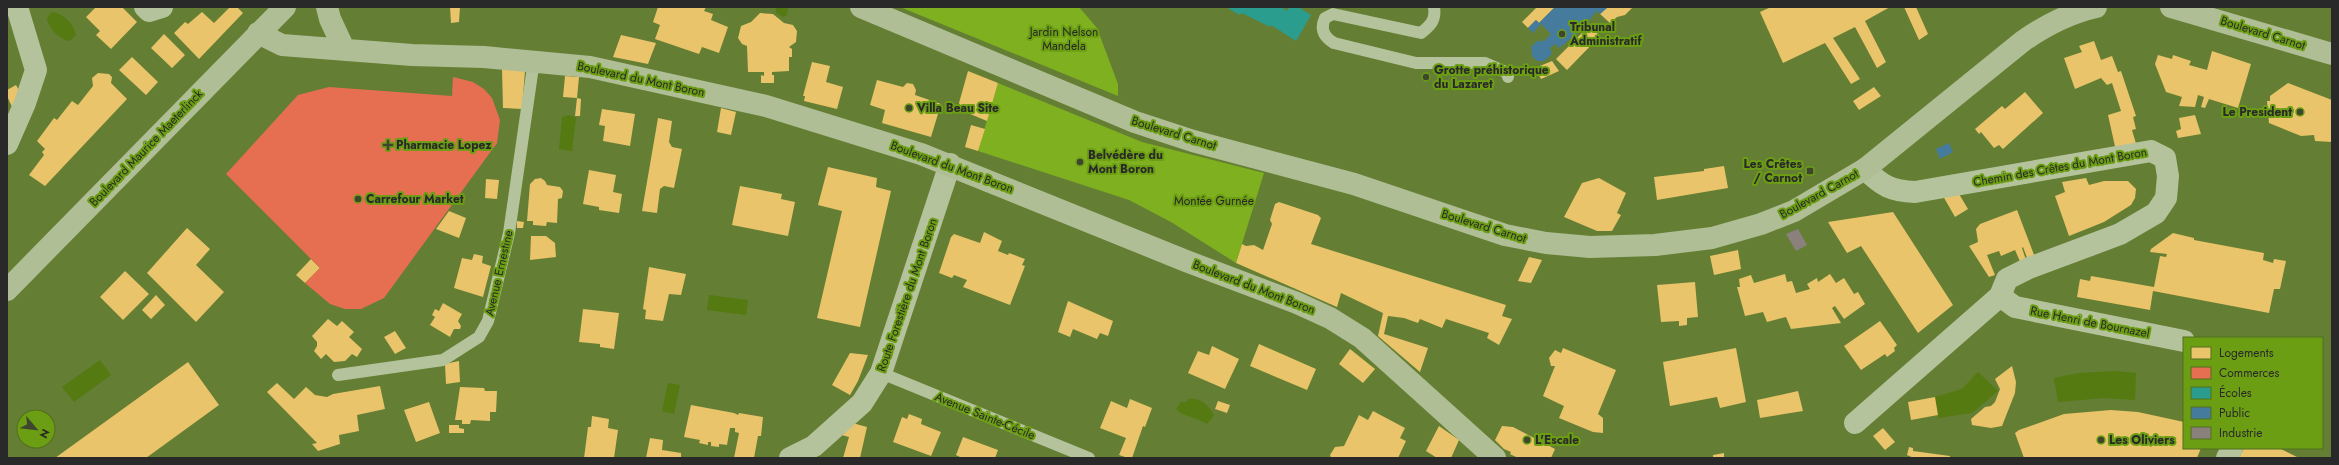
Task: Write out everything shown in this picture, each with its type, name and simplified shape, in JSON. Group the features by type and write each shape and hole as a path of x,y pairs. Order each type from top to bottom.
{"main road":[{"name":"Boulevard Maurice Maeterlinck","path":"7,290 285,7"},
{"path":"327,7 330,19 344,49"},
{"name":"Boulevard Carnot","path":"861,7 1135,122 1193,141 1354,184 1505,235 1546,243 1590,247 1655,245 1712,238 1761,224 1794,211 1865,169 2023,41 2047,25 2080,10 2096,7"},
{"name":"Boulevard Carnot","path":"2170,7 2332,54"},
{"name":"Boulevard du Mont Boron","path":"258,34 282,45 534,60 590,67 766,106 832,125 950,164 1186,261 1297,303 1330,318 1362,338 1495,458"}],"street":[{"path":"7,144 25,104 36,70 17,7"},
{"path":"145,7 149,11 162,7"},
{"name":"Chemin des Crêtes du Mont Boron","path":"1855,423 2000,296 2007,279 2029,268 2120,234 2156,212 2166,198 2168,176 2165,158 2151,151 1915,192 1889,188 1878,181 1865,169"},
{"name":"Route Forestière du Mont Boron","path":"790,458 814,446 857,407 881,373 950,164"},
{"name":"Rue Henri de Bournazel","path":"2000,296 2015,307 2183,341"},
{"path":"2227,458 2232,449"}],"lane":[{"path":"1434,7 1435,16 1430,26 1421,33 1333,14 1325,18 1323,29 1326,37 1334,43 1416,63 1485,63 1505,70 1508,73 1508,77"},
{"name":"Avenue Ernestine","path":"338,375 443,360 479,337 488,321 509,233 534,60"},
{"name":"Avenue Sainte-Cécile","path":"881,373 1089,458"}],"green space":[{"name":"Jardin Nelson Mandela","path":"900,7 1079,7 1097,28 1118,84 1118,96"},
{"name":"Montée Gurnée","path":"998,83 1142,142 1264,173 1236,263 1171,222 1129,200 978,151"}],"shaded area":[{"path":"776,7 788,7 787,15 783,17 776,13"},
{"path":"52,12 60,14 71,23 76,35 70,41 59,36 50,26 47,18"},
{"path":"569,115 576,118 572,151 559,149 562,117"},
{"path":"709,295 748,300 746,315 707,310"},
{"path":"100,360 111,375 74,402 62,387"},
{"path":"2116,371 2136,373 2135,400 2104,398 2058,402 2054,378 2079,373"},
{"path":"1978,372 1998,391 1972,413 1938,418 1935,397 1962,389"},
{"path":"668,383 680,385 674,414 662,411"},
{"path":"1188,399 1197,399 1204,402 1209,408 1214,415 1207,424 1183,414 1176,409 1181,402 1187,402"}],"building: Logements":[{"path":"96,7 122,7 137,22 111,49 96,35 100,31 86,17"},
{"path":"230,7 237,7 243,13 199,59 174,33 185,22 188,24 202,12 214,23"},
{"path":"450,7 460,7 459,22 451,23"},
{"path":"658,7 706,7 704,11 713,14 711,20 728,27 719,53 702,47 699,54 655,39 660,25 653,22"},
{"path":"1537,7 1555,7 1539,23 1536,20 1528,28 1522,22"},
{"path":"1608,7 1633,7 1625,15 1617,17 1610,23 1600,14"},
{"path":"1771,7 1890,7 1865,21 1886,62 1877,68 1855,27 1833,38 1860,79 1851,84 1825,43 1783,63 1760,12"},
{"path":"1904,7 1916,7 1928,34 1919,40"},
{"path":"760,13 773,14 784,23 793,25 797,31 796,42 789,47 792,49 792,57 789,57 789,71 772,72 772,75 774,75 774,83 761,83 761,75 764,76 764,72 748,72 747,46 742,44 738,38 741,26 751,22"},
{"path":"1591,27 1600,36 1567,70 1556,59 1585,30 1586,32"},
{"path":"164,34 185,55 172,68 151,48"},
{"path":"621,35 656,43 648,64 613,57"},
{"path":"2094,41 2101,60 2112,56 2118,72 2121,71 2136,116 2133,117 2136,129 2132,130 2137,147 2116,151 2108,115 2121,111 2112,83 2107,85 2101,78 2075,89 2064,58 2082,52 2079,46"},
{"path":"2212,51 2251,64 2238,108 2209,99 2205,108 2201,107 2204,97 2198,95 2195,107 2179,106 2182,97 2166,92 2155,64 2158,55 2172,59 2173,55 2191,61 2189,65 2207,70"},
{"path":"132,57 158,82 146,95 119,70"},
{"path":"1552,61 1559,71 1541,79 1535,68"},
{"path":"812,62 830,66 826,82 843,87 837,109 804,101 805,96 803,96"},
{"path":"502,69 525,71 522,109 503,108"},
{"path":"968,71 998,83 987,121 963,111 959,103"},
{"path":"98,73 109,74 112,77 111,83 127,99 45,186 29,175 44,155 42,152 45,149 37,141 54,118 57,120 72,101 78,105 93,86 92,78"},
{"path":"565,76 579,77 577,98 563,97"},
{"name":"Villa Beau Site","path":"877,80 903,87 907,83 913,84 916,90 915,95 941,104 931,137 882,123 885,110 870,105"},
{"name":"Le President","path":"2288,83 2332,100 2332,142 2315,141 2314,135 2301,136 2269,123 2267,101 2270,101 2270,96"},
{"path":"16,85 24,99 13,109 7,96 7,90"},
{"path":"1874,87 1881,96 1859,110 1853,101"},
{"path":"2025,92 2043,113 2003,149 1999,145 1994,148 1981,132 1979,134 1975,129 2002,106 2005,109"},
{"path":"577,98 581,99 580,116 575,116"},
{"path":"721,108 736,112 731,135 717,132"},
{"path":"602,109 635,114 630,146 603,141 605,126 599,125"},
{"path":"2195,115 2201,134 2178,138 2176,131 2181,129 2179,118"},
{"path":"658,118 672,121 669,142 672,147 682,149 674,188 664,186 660,189 657,213 642,211"},
{"path":"971,125 985,129 978,151 965,147"},
{"path":"1724,166 1728,188 1657,200 1654,177 1704,171 1704,169"},
{"path":"828,167 877,178 876,187 891,191 860,327 817,318 842,211 818,205"},
{"path":"589,170 616,175 613,192 622,194 619,213 599,210 599,207 583,204"},
{"path":"541,178 547,185 560,187 563,191 562,198 558,199 557,223 547,222 546,226 533,225 533,221 527,221 530,184 535,179"},
{"path":"1599,178 1626,193 1617,213 1621,215 1612,231 1597,231 1564,217 1582,183"},
{"path":"2086,178 2089,185 2104,181 2128,181 2136,189 2135,198 2131,205 2104,222 2069,236 2055,196 2065,192 2062,182"},
{"path":"486,179 499,180 497,199 485,198"},
{"path":"740,186 782,194 781,199 795,202 788,236 732,225"},
{"path":"1959,194 1968,209 1955,217 1943,196"},
{"path":"1279,202 1318,215 1321,218 1311,244 1506,305 1502,316 1512,319 1499,345 1487,338 1489,333 1446,319 1442,328 1420,319 1418,323 1404,318 1388,316 1384,334 1428,348 1420,372 1378,336 1383,313 1341,293 1337,307 1236,263 1242,244 1246,246 1254,245 1263,250 1272,224 1270,220 1275,204"},
{"path":"2017,210 2036,260 2029,263 2023,247 2022,248 2027,263 2022,266 2015,250 2001,256 1999,251 1987,255 1995,275 1989,277 1969,246 1978,242 1976,229 1980,224"},
{"path":"449,211 466,218 459,238 436,229"},
{"path":"1893,212 1953,305 1918,333 1861,246 1847,253 1828,222"},
{"path":"517,221 524,222 523,228 517,228"},
{"path":"187,228 210,249 196,265 224,292 196,322 147,273"},
{"path":"984,232 1002,241 998,251 1008,255 1009,253 1025,259 1022,265 1025,266 1010,305 963,287 967,280 954,275 952,278 939,273 951,237 954,234 980,243"},
{"path":"2173,233 2194,238 2194,240 2264,253 2263,260 2273,263 2274,259 2286,261 2280,289 2274,289 2269,313 2153,291 2150,310 2077,297 2080,279 2090,281 2091,276 2154,287 2160,256 2166,257 2167,254 2150,252 2151,249"},
{"path":"531,236 546,236 555,243 556,257 530,260"},
{"path":"1738,250 1741,269 1714,275 1710,256"},
{"path":"474,254 483,256 482,263 491,266 483,297 454,288 462,258 472,260"},
{"path":"1529,257 1542,260 1531,283 1518,281"},
{"path":"311,259 320,268 305,283 296,275"},
{"path":"649,267 686,274 681,295 669,294 663,321 645,319 646,310 643,309"},
{"path":"125,271 149,294 123,320 100,297"},
{"path":"1785,274 1787,282 1792,281 1796,293 1810,289 1807,284 1817,278 1818,282 1830,274 1836,283 1844,278 1854,294 1858,292 1865,304 1844,319 1835,306 1832,308 1841,323 1791,329 1786,317 1767,322 1763,312 1745,316 1737,287 1740,287 1739,279 1751,275 1754,283"},
{"path":"1695,282 1698,317 1687,318 1687,325 1679,326 1679,321 1661,322 1657,285"},
{"path":"156,295 165,305 151,319 142,310"},
{"path":"1068,301 1113,321 1108,336 1100,333 1097,339 1073,329 1070,337 1058,332"},
{"path":"443,303 462,314 458,321 461,326 460,329 454,329 450,337 430,325 435,317 432,315 435,309 439,311"},
{"path":"583,309 619,313 614,349 600,347 600,344 579,342"},
{"path":"328,319 337,326 342,321 354,332 349,337 362,349 357,357 352,354 345,361 334,362 326,354 321,359 314,351 317,346 317,342 312,336"},
{"path":"1880,321 1897,345 1894,348 1895,351 1887,357 1885,354 1861,370 1844,346"},
{"path":"395,331 406,348 395,354 384,337"},
{"path":"1259,344 1316,369 1307,390 1250,366"},
{"path":"1212,346 1239,359 1225,389 1188,373 1198,351 1209,355"},
{"path":"1563,348 1616,370 1598,414 1603,418 1603,433 1593,432 1559,418 1564,406 1543,396 1555,366 1551,366 1549,358 1555,350 1561,353"},
{"path":"1736,348 1746,402 1720,408 1717,397 1670,406 1663,362"},
{"path":"1350,349 1375,369 1363,383 1339,364"},
{"path":"850,353 868,355 858,381 850,395 832,385"},
{"path":"459,361 460,382 446,384 445,364"},
{"path":"188,362 219,405 146,458 55,458"},
{"path":"2012,366 2016,382 2015,393 2002,426 1991,428 1972,425 1971,419 1985,407 1991,406 1995,402 2000,389 1995,379"},
{"path":"277,383 294,399 306,387 315,395 327,397 333,394 380,386 385,409 357,415 359,431 339,435 340,444 318,451 312,444 317,443 267,392"},
{"path":"460,387 484,388 485,391 497,391 496,412 490,412 490,421 471,420 470,424 462,424 462,420 455,420"},
{"path":"1798,391 1803,411 1760,418 1757,400"},
{"path":"1935,397 1938,415 1911,420 1908,402"},
{"path":"1130,399 1152,408 1145,427 1143,426 1132,458 1128,458 1119,455 1126,438 1100,428 1111,401 1127,408"},
{"path":"1218,401 1230,405 1227,413 1215,409"},
{"path":"429,402 440,433 416,442 404,410"},
{"path":"691,405 738,415 739,413 763,417 761,436 758,436 754,458 734,458 739,433 735,432 735,428 730,428 727,445 719,444 719,447 711,446 711,442 708,442 708,445 699,443 700,440 684,437"},
{"name":"Les Oliviers","path":"2111,410 2138,412 2183,422 2183,449 2201,449 2197,458 2024,458 2015,433 2019,430 2064,414"},
{"path":"1373,411 1405,428 1400,438 1406,441 1398,458 1331,458 1330,455 1335,447 1344,446 1359,415 1368,420"},
{"path":"909,414 922,419 921,424 941,432 931,456 893,442 902,417 907,419"},
{"path":"592,416 609,419 608,428 618,430 614,458 584,458 588,427 591,427"},
{"path":"849,422 867,427 860,458 843,458 849,437 838,434"},
{"path":"449,425 459,425 459,428 464,429 464,433 449,433"},
{"path":"1439,426 1459,440 1451,458 1437,458 1426,451"},
{"name":"L'Escale","path":"1502,426 1513,427 1555,449 1551,458 1518,458 1510,454 1511,452 1504,449 1495,440"},
{"path":"1883,428 1895,442 1885,450 1873,436"},
{"path":"963,437 998,450 995,458 962,458 956,455"},
{"path":"650,438 663,440 662,450 681,453 681,458 646,458"},
{"path":"1909,447 1913,448 1913,451 1950,456 1950,458 1914,458 1907,455"},
{"path":"2244,449 2281,449 2299,458 2239,458"},
{"path":"1724,453 1724,458 1713,458 1713,455"}],"building: Commerces":[{"path":"453,77 473,82 484,89 492,98 500,120 497,143 384,298 361,309 345,309 330,304 305,283 320,268 226,174 298,95 329,87 452,96"}],"building: Écoles":[{"path":"1226,7 1281,7 1287,11 1289,7 1298,7 1311,15 1296,41 1271,25 1270,27 1242,13 1240,15"}],"building: Public":[{"name":"Tribunal Administratif","path":"1555,7 1608,7 1600,14 1597,11 1579,32 1559,48 1555,44 1550,48 1552,54 1544,61 1537,61 1532,56 1531,47 1537,41 1544,41 1551,34 1541,24 1533,33 1528,28 1536,20 1539,23"},
{"path":"1949,143 1953,152 1940,159 1936,149"}],"building: Industrie":[{"path":"1798,229 1807,245 1796,251 1786,234"}],"place":[{"name":"Tribunal Administratif","path":"1562,34"},
{"name":"Grotte préhistorique du Lazaret","path":"1426,77"},
{"name":"Villa Beau Site","path":"909,108"},
{"name":"Le President","path":"2300,112"},
{"name":"Pharmacie Lopez","path":"388,145"},
{"name":"Belvédère du Mont Boron","path":"1080,162"},
{"name":"Les Crêtes / Carnot","path":"1810,171"},
{"name":"Carrefour Market","path":"358,199"},
{"name":"L'Escale","path":"1527,440"},
{"name":"Les Oliviers","path":"2101,440"}]}
